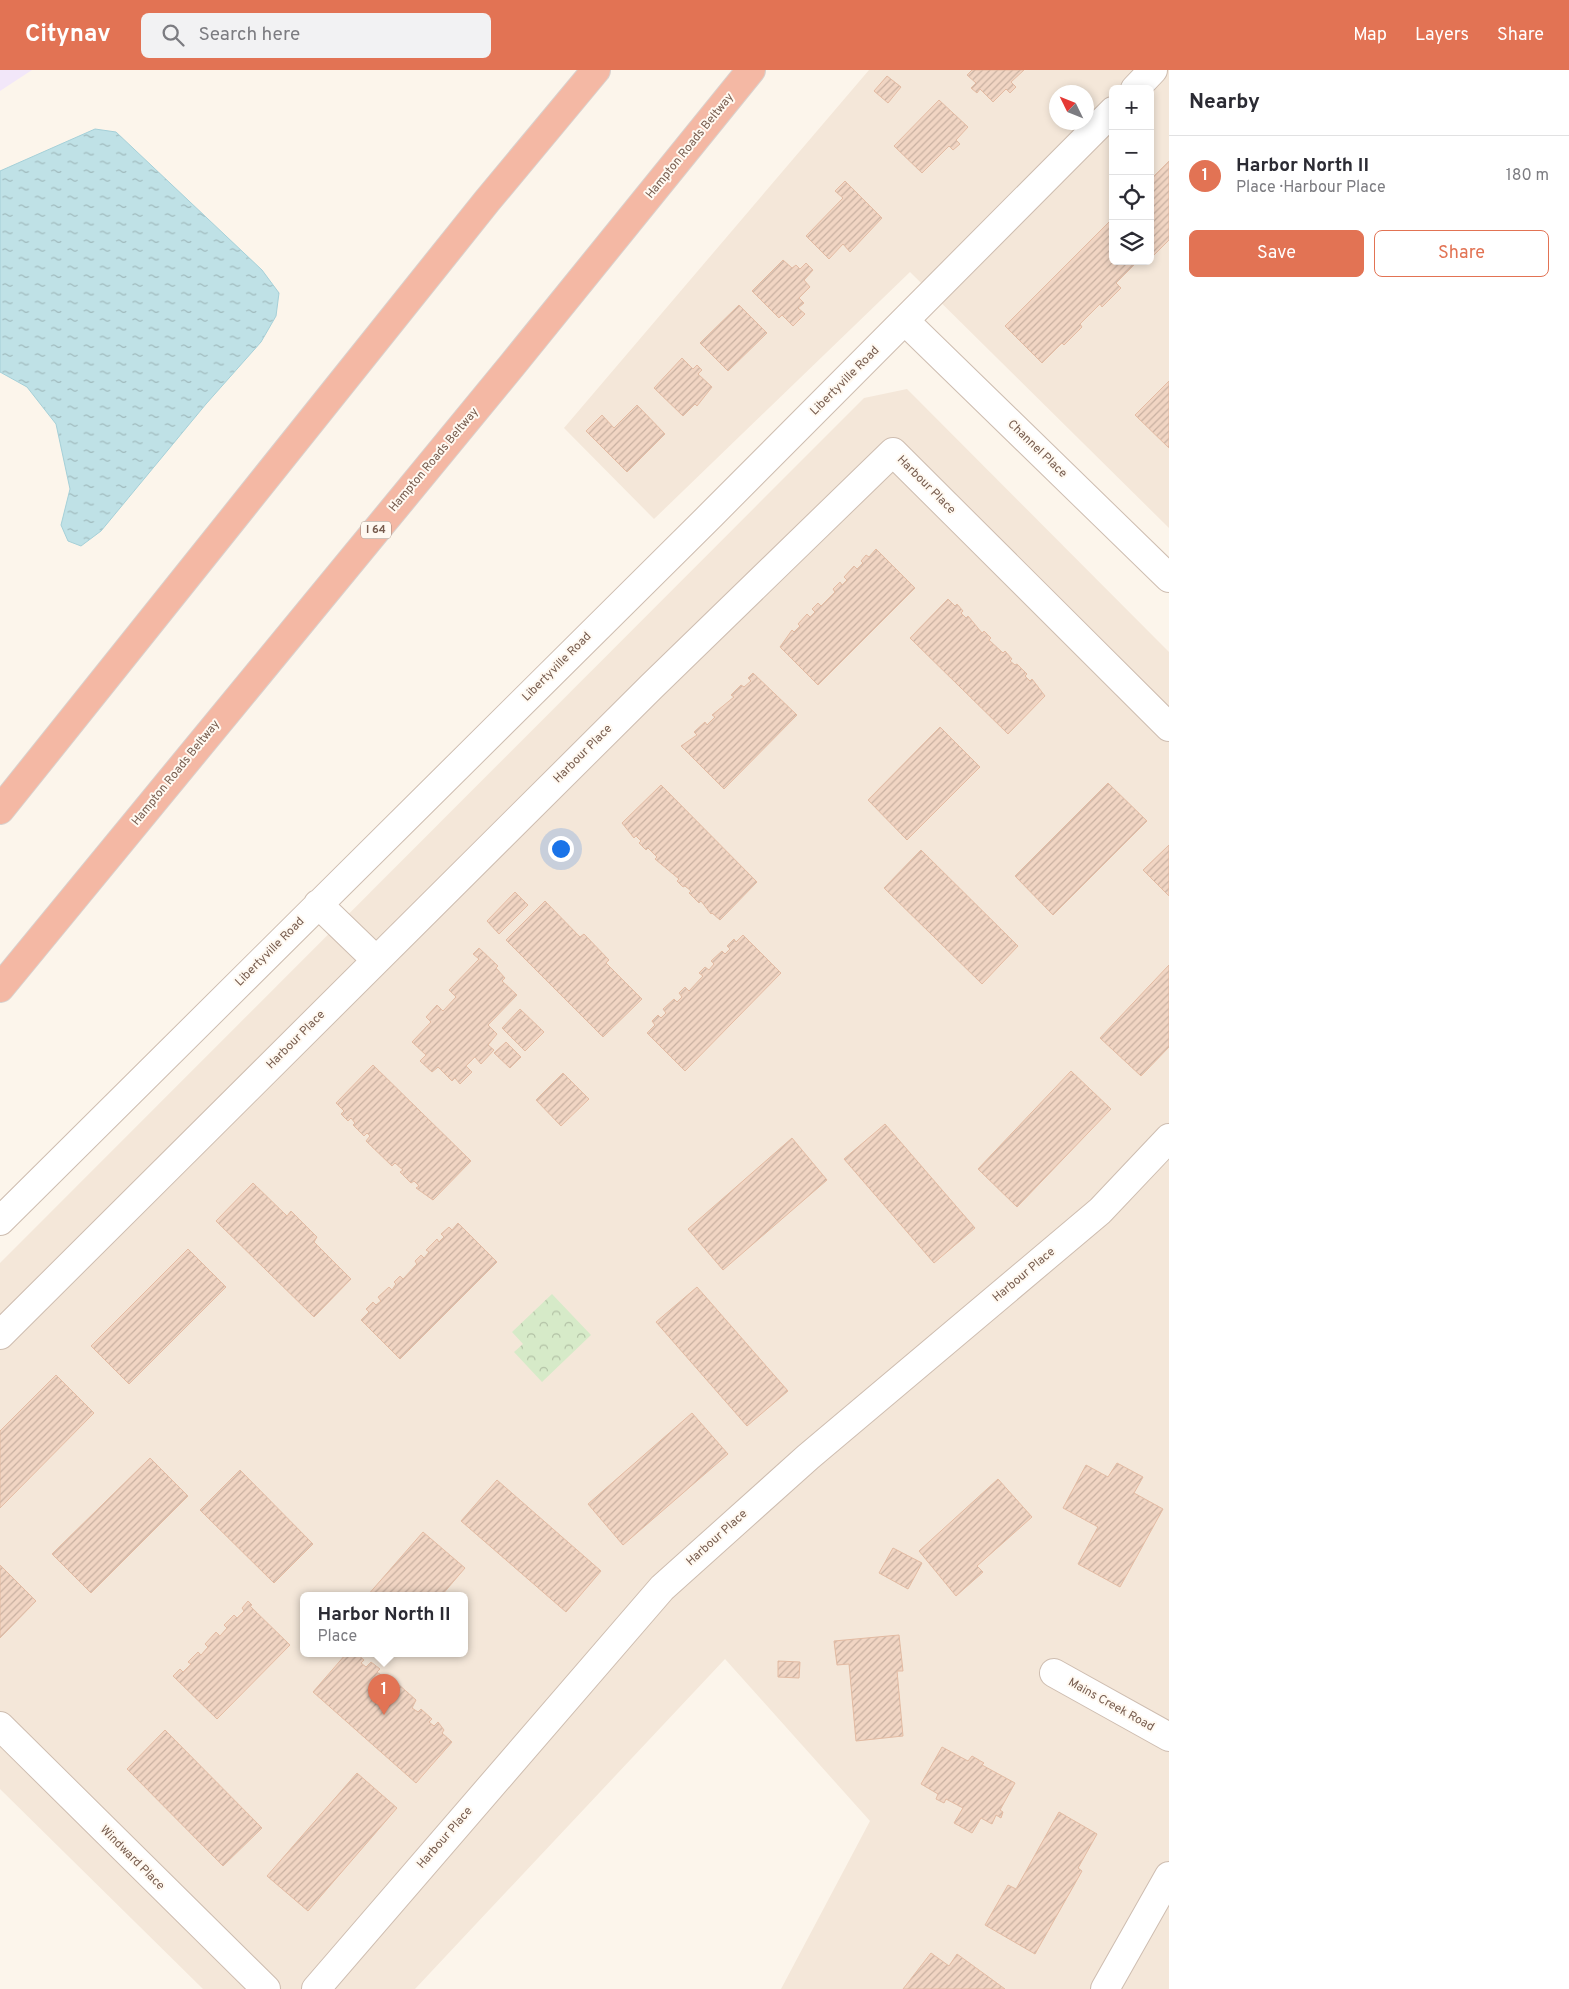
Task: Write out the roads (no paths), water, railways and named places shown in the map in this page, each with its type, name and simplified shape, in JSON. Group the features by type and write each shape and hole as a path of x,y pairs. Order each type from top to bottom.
{"highway":[{"path":"0,810 475,217 596,70"},
{"name":"Hampton Roads Beltway","path":"0,988 519,357 751,70"}],"street":[{"path":"1139,85 1153,70"},
{"name":"Libertyville Road","path":"0,1221 905,321 1109,115"},
{"name":"Channel Place","path":"905,321 1169,578"},
{"name":"Harbour Place","path":"0,1335 651,687 893,452 1166,716"},
{"path":"318,904 376,960"},
{"name":"Harbour Place","path":"316,1989 662,1588 801,1463 1100,1211 1169,1138"},
{"name":"Mains Creek Road","path":"1054,1673 1169,1737"},
{"name":"Windward Place","path":"0,1726 266,1989"},
{"path":"1105,1989 1169,1876"}],"water":[{"path":"95,129 116,132 262,270 279,293 276,316 261,342 206,404 101,531 81,546 68,541 61,525 70,489 56,424 27,387 0,372 0,171"}],"place":[{"name":"Harbor North II","path":"384,1715"}]}
